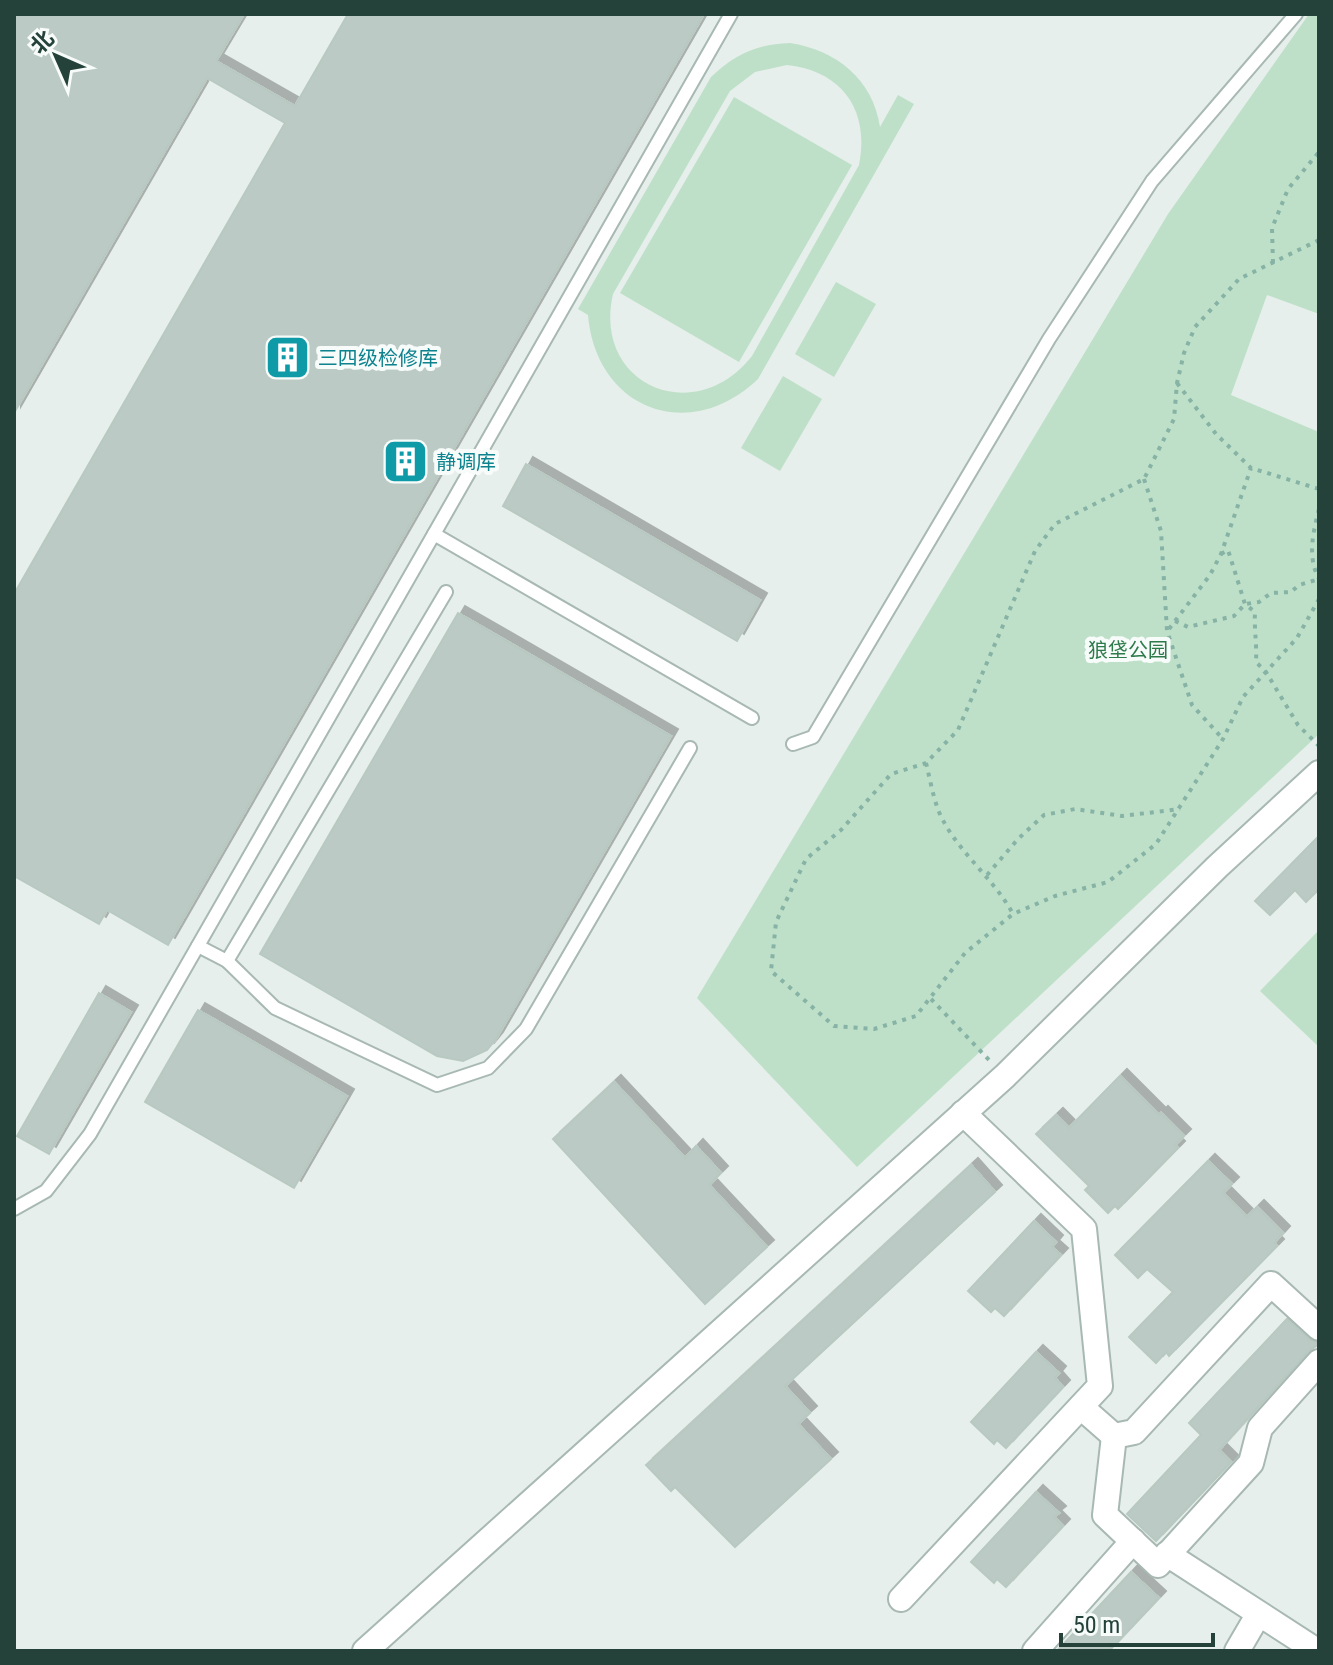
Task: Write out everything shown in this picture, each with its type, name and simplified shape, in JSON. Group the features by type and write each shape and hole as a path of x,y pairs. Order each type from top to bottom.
{"street":[{"path":"365,1651 1005,1076 1217,867 1319,773"},
{"path":"901,1599 1100,1386 1084,1229 963,1113"},
{"path":"1114,1436 1134,1432 1271,1284 1319,1328"},
{"path":"1114,1436 1105,1515 1158,1565 1251,1463 1260,1428 1319,1362"},
{"path":"1081,1407 1114,1436"},
{"path":"1035,1651 1133,1541"},
{"path":"1167,1554 1317,1651"},
{"path":"1237,1651 1258,1615"}],"lane":[{"path":"14,1209 46,1191 90,1134 731,14"},
{"path":"793,744 813,737 1049,339 1152,181 1296,14"},
{"path":"434,534 752,718"},
{"path":"227,961 446,592"},
{"path":"198,946 227,961 275,1008 437,1085 488,1068 526,1029 690,748"}],"path":[{"path":"1273,263 1272,228 1288,189 1319,152"},
{"path":"1319,240 1239,279 1195,327 1184,353 1177,383 1174,419 1144,479 1055,524 1035,551 958,730 926,763 891,774 841,830 806,859 776,922 771,971 834,1026 874,1029 916,1016 965,953 1013,914 1055,896 1108,882 1156,844 1223,739 1243,697 1297,638 1319,599"},
{"path":"1177,383 1216,434 1251,468 1319,489"},
{"path":"1167,631 1210,575 1221,554 1251,468"},
{"path":"1144,479 1161,531 1167,631 1192,705 1223,739"},
{"path":"1175,621 1188,627 1234,616 1245,604 1259,602 1271,593 1291,592 1299,585 1319,579 1313,567 1312,538 1319,509"},
{"path":"1221,554 1228,550 1245,604 1255,612 1254,626 1258,636 1256,662 1266,672 1298,725 1319,746"},
{"path":"926,763 939,812 958,842 1002,893 1013,914"},
{"path":"987,875 1044,815 1075,809 1122,816 1180,809"},
{"path":"931,999 1005,1076"}],"green space":[{"name":"狼垡公园","path":"1309,14 1319,14 1319,314 1267,295 1231,395 1319,432 1319,734 857,1167 697,998 1168,214"},
{"path":"790,43 822,52 850,70 869,95 880,127 898,95 914,104 758,379 731,399 703,410 676,413 650,407 627,394 608,374 595,347 588,315 578,309 711,77 747,52","holes":["787,65 823,75 837,85 856,111 860,127 859,165 752,356 729,378 703,390 677,392 653,386 633,373 618,352 611,326 613,294 730,91 755,72"]},
{"path":"734,97 852,165 739,362 620,293"},
{"path":"836,282 876,304 834,377 795,354"},
{"path":"783,376 822,399 780,471 741,448"},
{"path":"1319,930 1319,1047 1260,991"}],"building":[{"name":"三四级检修库","path":"14,14 244,14 216,61 295,106 348,14 704,14 168,945 107,910 99,924 14,876 14,594 285,123 207,78 14,413"},
{"path":"526,464 760,600 737,641 503,506"},
{"path":"458,613 671,736 496,1039 487,1050 463,1061 437,1056 260,954"},
{"path":"1319,836 1319,889 1306,902 1295,890 1270,915 1255,901"},
{"path":"99,993 131,1012 49,1154 17,1136"},
{"path":"198,1010 347,1096 294,1188 145,1102"},
{"path":"1120,1076 1184,1136 1175,1145 1178,1148 1118,1209 1115,1206 1108,1213 1085,1190 1089,1186 1036,1134 1056,1115 1069,1128"},
{"path":"614,1082 685,1158 696,1146 721,1173 709,1185 767,1247 705,1304 553,1139"},
{"path":"1208,1161 1232,1184 1223,1193 1247,1217 1257,1207 1283,1233 1274,1243 1277,1246 1169,1356 1166,1352 1156,1363 1129,1337 1173,1292 1147,1269 1138,1278 1115,1255"},
{"path":"971,1165 995,1192 785,1386 810,1413 798,1424 831,1459 735,1547 675,1487 671,1491 646,1465"},
{"path":"1034,1221 1056,1242 1052,1247 1061,1255 1004,1316 995,1308 991,1312 968,1291"},
{"path":"1287,1319 1319,1344 1308,1352 1219,1450 1231,1462 1156,1541 1127,1514 1201,1435 1189,1423"},
{"path":"1036,1352 1059,1373 1055,1378 1063,1387 1006,1448 997,1440 994,1444 971,1422"},
{"path":"1036,1492 1059,1513 1054,1517 1063,1526 1006,1587 997,1579 994,1583 971,1562"},
{"path":"1131,1572 1159,1598 1109,1651 1057,1651"}],"place":[{"name":"三四级检修库","path":"287,358"},
{"name":"静调库","path":"405,462"}]}
